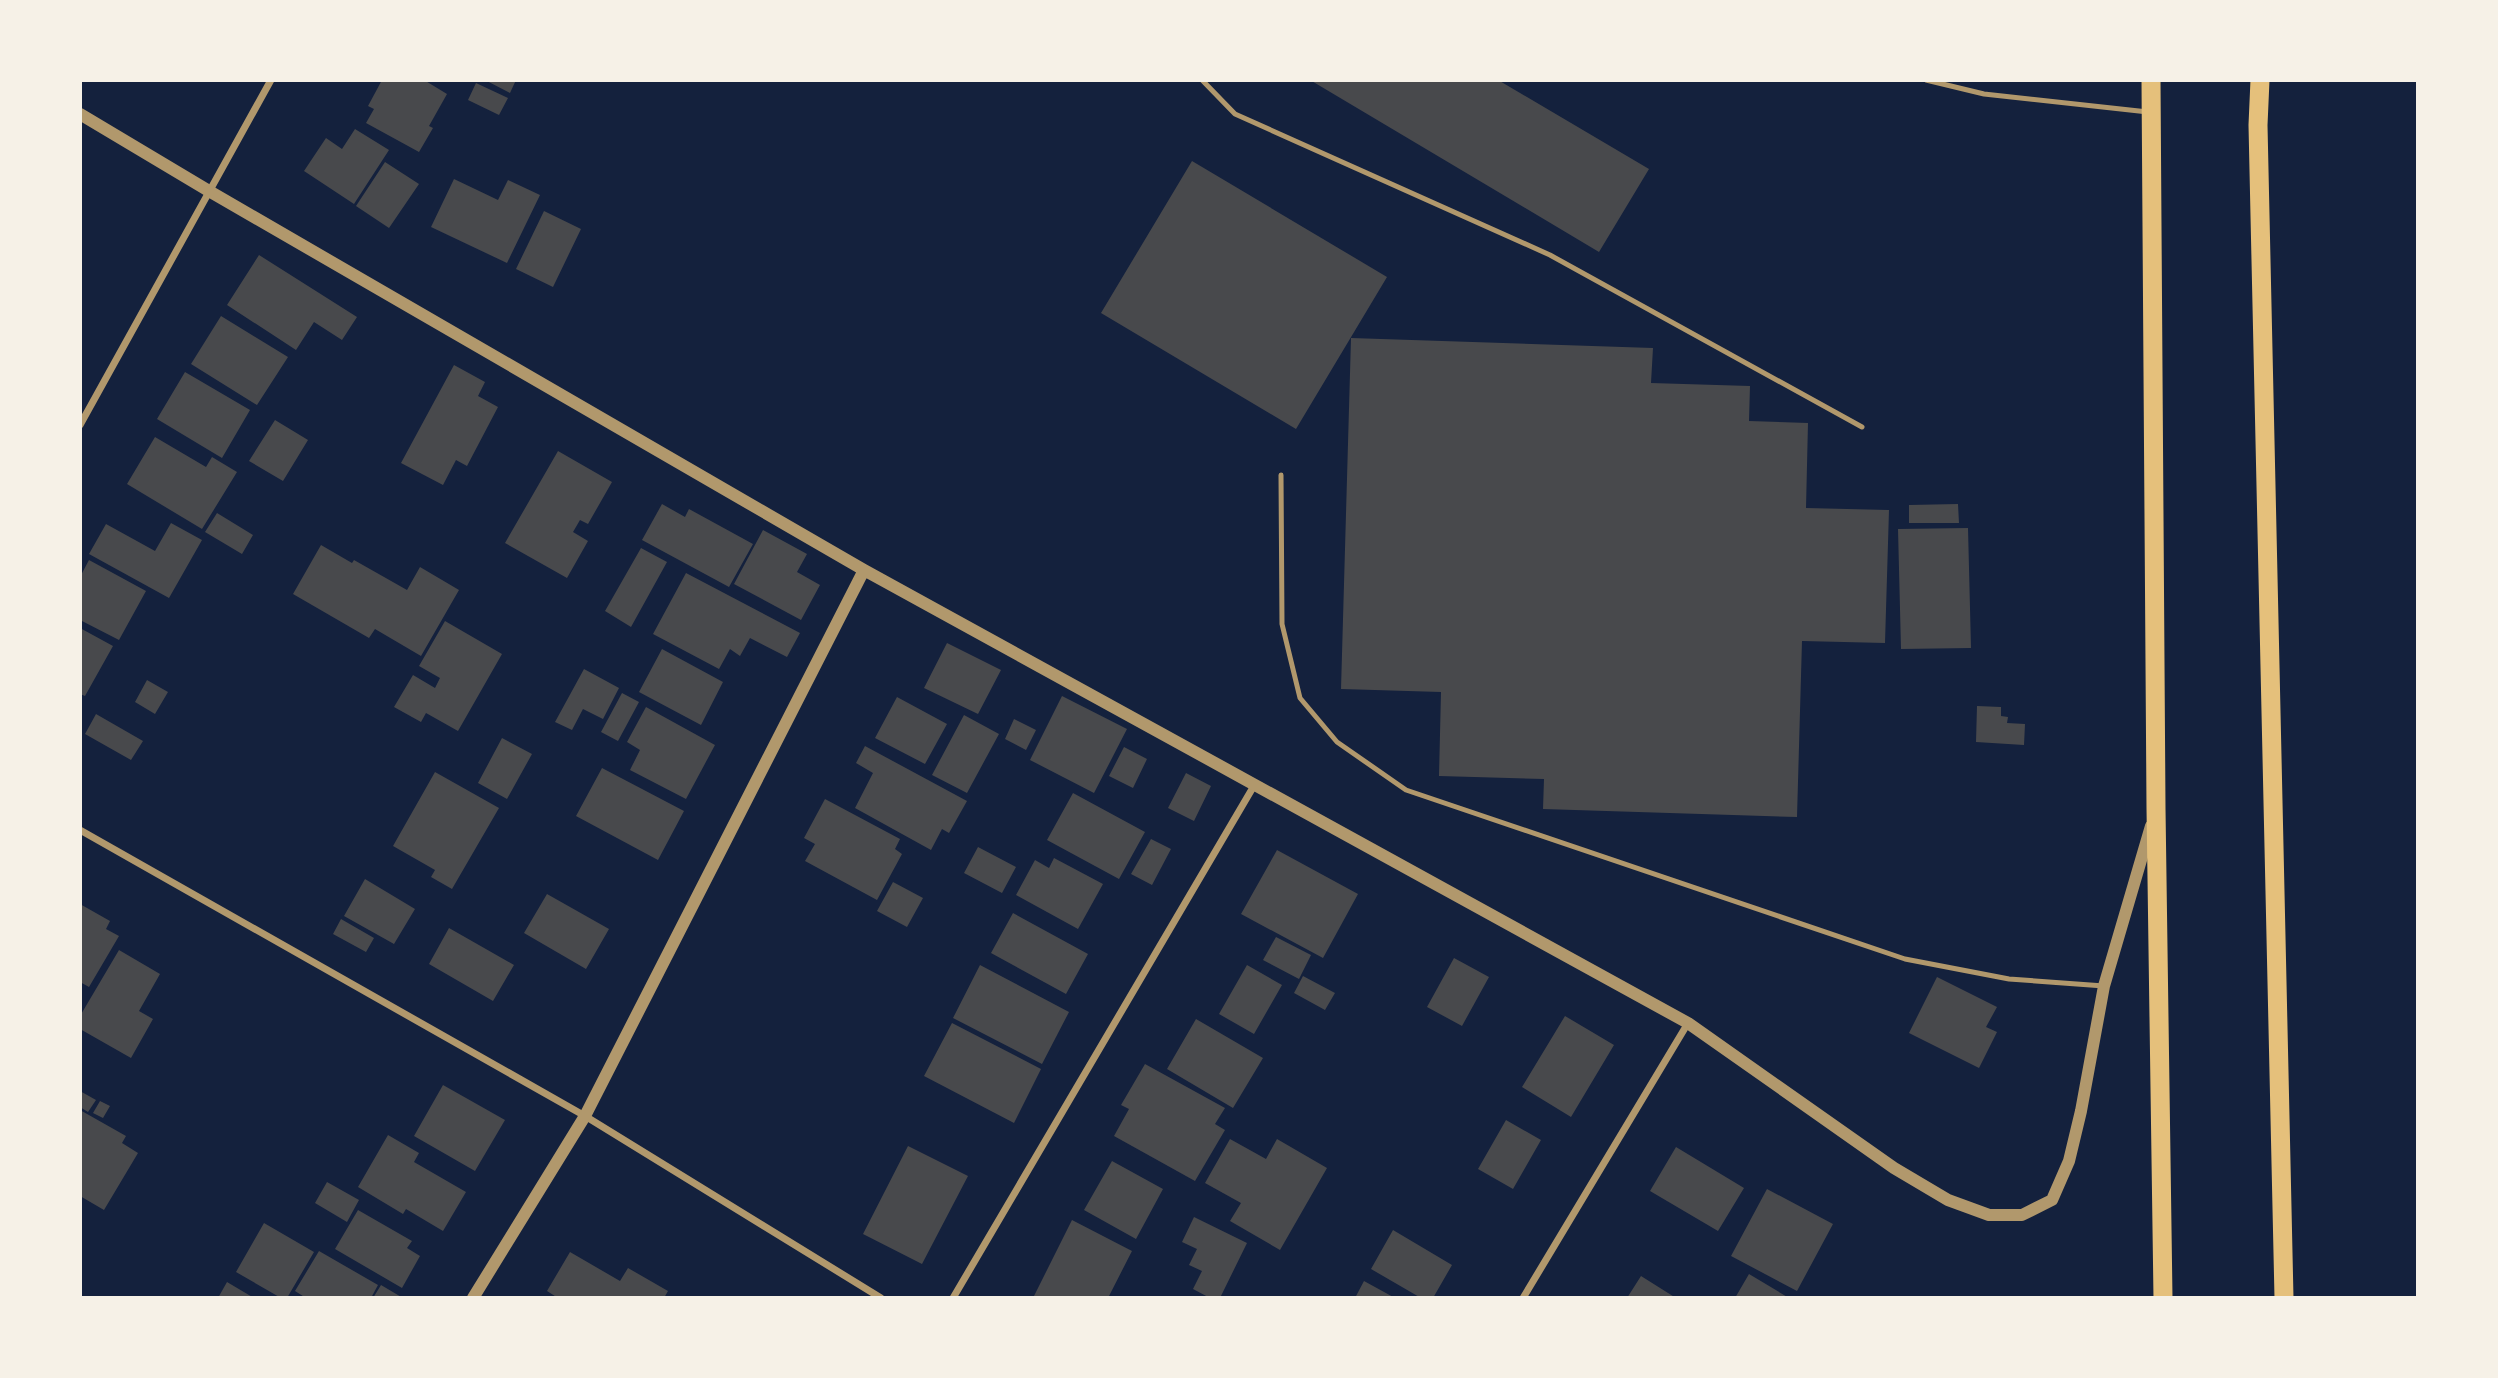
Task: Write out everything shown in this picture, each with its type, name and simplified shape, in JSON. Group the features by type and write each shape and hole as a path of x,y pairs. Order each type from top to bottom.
{"highway":[{"path":"2151,80 2156,808 2163,1297"},
{"path":"2260,80 2258,125 2263,405 2284,1297"}],"street":[{"path":"80,425 271,80"},
{"path":"80,114 864,570 1688,1024 1894,1168 1948,1200 1989,1215 2022,1215 2052,1200 2069,1161 2104,986 2156,808"},
{"path":"472,1297 585,1116 864,570"},
{"path":"953,1297 1255,784"},
{"path":"80,830 585,1116 881,1297"},
{"path":"1523,1297 1688,1024"}],"lane":[{"path":"1202,80 1235,114 1550,255 1862,427"},
{"path":"1926,80 1983,94 2150,112"},
{"path":"1281,475 1282,624 1300,698 1337,742 1406,790 1905,959 2009,979 2104,986"}],"building":[{"path":"382,80 424,80 447,94 429,126 433,128 419,152 366,123 374,109 368,106"},
{"path":"485,80 516,80 510,93"},
{"path":"1310,80 1498,80 1649,169 1599,252"},
{"path":"476,83 508,98 499,115 468,100"},
{"path":"355,129 389,150 354,204 304,171 326,138 342,149"},
{"path":"1192,161 1387,277 1296,429 1101,313"},
{"path":"385,162 419,184 389,228 356,206"},
{"path":"454,179 498,200 508,180 540,195 507,263 431,227"},
{"path":"544,211 581,229 553,287 516,269"},
{"path":"259,255 357,317 342,340 314,322 296,350 227,305"},
{"path":"221,316 288,357 257,405 191,364"},
{"path":"1351,338 1653,348 1651,383 1750,386 1749,421 1808,423 1806,508 1889,510 1885,643 1802,641 1797,817 1543,809 1544,779 1439,776 1441,692 1341,689"},
{"path":"454,365 485,382 478,396 498,407 467,466 456,460 443,485 401,463"},
{"path":"185,372 250,410 222,458 157,419"},
{"path":"275,420 308,440 283,481 249,461"},
{"path":"155,437 206,467 212,457 237,472 202,529 127,484"},
{"path":"558,451 612,482 588,524 580,520 573,532 588,541 567,578 505,543"},
{"path":"662,504 685,517 689,509 753,544 729,587 642,540"},
{"path":"1958,504 1959,523 1909,523 1909,505"},
{"path":"217,513 253,535 242,554 205,532"},
{"path":"171,523 202,540 169,598 89,554 106,524 155,551"},
{"path":"1968,528 1971,648 1901,649 1898,529"},
{"path":"763,530 807,554 797,572 820,585 801,620 734,584"},
{"path":"321,545 407,590 420,567 459,590 421,656 375,629 369,638 293,594"},
{"path":"641,548 667,562 631,627 605,611"},
{"path":"89,560 146,591 119,640 80,620 80,577"},
{"path":"686,573 800,633 787,657 750,638 740,656 730,649 719,669 653,634"},
{"path":"445,621 502,654 458,731 426,713 421,722 394,707 413,675 435,688 440,678 419,666"},
{"path":"80,628 113,646 85,696 80,694"},
{"path":"947,643 1001,670 978,714 924,688"},
{"path":"662,649 723,682 701,725 639,692"},
{"path":"584,669 619,688 603,719 583,709 572,730 555,722"},
{"path":"147,680 168,692 155,714 135,702"},
{"path":"622,693 639,702 618,741 601,732"},
{"path":"1062,696 1127,729 1094,793 1030,760"},
{"path":"897,697 947,724 925,764 875,738"},
{"path":"1977,706 2001,707 2001,716 2008,717 2007,723 2025,724 2024,745 1976,742"},
{"path":"646,707 715,745 686,799 630,770 640,750 627,742"},
{"path":"96,714 143,741 131,760 85,734"},
{"path":"964,715 999,734 967,793 932,775"},
{"path":"1014,719 1036,730 1026,750 1005,739"},
{"path":"502,738 532,754 507,799 478,783"},
{"path":"865,746 967,801 949,833 942,829 931,850 855,808 873,773 856,763"},
{"path":"1124,747 1147,759 1133,788 1109,776"},
{"path":"602,768 684,811 658,860 576,816"},
{"path":"435,772 499,808 452,889 431,877 435,870 393,846"},
{"path":"1186,773 1211,786 1194,821 1168,808"},
{"path":"1073,793 1145,832 1119,879 1047,840"},
{"path":"825,799 900,839 895,849 902,854 877,900 805,861 815,844 804,838"},
{"path":"1151,839 1171,849 1152,885 1131,874"},
{"path":"978,847 1016,867 1002,893 964,873"},
{"path":"1277,850 1358,894 1323,958 1241,914"},
{"path":"1054,858 1103,884 1078,929 1016,895 1035,860 1049,868"},
{"path":"365,879 415,909 394,944 344,916"},
{"path":"893,882 923,898 907,927 877,911"},
{"path":"547,894 609,929 586,969 524,933"},
{"path":"80,904 110,921 106,929 119,936 89,987 80,982"},
{"path":"1013,913 1088,954 1066,994 991,953"},
{"path":"341,919 374,938 366,952 333,934"},
{"path":"449,928 514,965 493,1001 429,964"},
{"path":"1276,937 1311,955 1299,979 1263,960"},
{"path":"119,950 160,974 139,1011 153,1019 131,1058 80,1029 80,1016"},
{"path":"1454,958 1489,977 1462,1026 1427,1007"},
{"path":"980,965 1069,1012 1042,1064 953,1018"},
{"path":"1247,965 1282,985 1254,1034 1219,1014"},
{"path":"1303,976 1335,993 1325,1010 1294,993"},
{"path":"1937,977 1997,1007 1986,1027 1997,1032 1979,1068 1909,1033"},
{"path":"1565,1016 1614,1045 1571,1117 1522,1087"},
{"path":"1196,1019 1263,1058 1233,1108 1167,1069"},
{"path":"952,1023 1041,1069 1014,1123 924,1076"},
{"path":"1145,1064 1225,1108 1215,1124 1225,1130 1195,1181 1114,1136 1129,1109 1121,1105"},
{"path":"443,1085 505,1120 475,1171 414,1136"},
{"path":"80,1091 96,1100 88,1112 80,1107"},
{"path":"100,1101 110,1106 103,1118 93,1113"},
{"path":"80,1110 126,1136 122,1143 138,1153 104,1210 80,1196"},
{"path":"1506,1120 1541,1140 1513,1189 1478,1169"},
{"path":"388,1135 419,1153 414,1162 466,1192 443,1231 406,1209 403,1214 358,1187"},
{"path":"1230,1139 1266,1159 1277,1139 1327,1168 1280,1250 1230,1221 1241,1203 1205,1183"},
{"path":"908,1146 968,1176 922,1264 863,1234"},
{"path":"1676,1147 1744,1188 1718,1231 1650,1191"},
{"path":"1112,1161 1163,1189 1136,1239 1084,1210"},
{"path":"327,1182 359,1200 347,1222 315,1203"},
{"path":"1767,1189 1833,1224 1797,1291 1731,1256"},
{"path":"358,1210 412,1241 407,1248 420,1256 402,1288 335,1249"},
{"path":"1194,1217 1247,1243 1220,1298 1210,1298 1193,1289 1202,1271 1189,1265 1197,1249 1182,1242"},
{"path":"1072,1220 1132,1251 1108,1298 1033,1298"},
{"path":"264,1223 314,1252 287,1298 281,1298 236,1272"},
{"path":"1393,1230 1452,1265 1433,1298 1421,1298 1371,1269"},
{"path":"319,1251 378,1285 371,1298 306,1298 295,1291"},
{"path":"570,1252 620,1281 628,1268 668,1291 664,1298 558,1298 547,1291"},
{"path":"1749,1274 1789,1298 1735,1298"},
{"path":"1641,1276 1676,1298 1627,1298"},
{"path":"1364,1281 1395,1298 1355,1298"},
{"path":"227,1282 254,1298 218,1298"},
{"path":"381,1285 403,1298 373,1298"}]}
